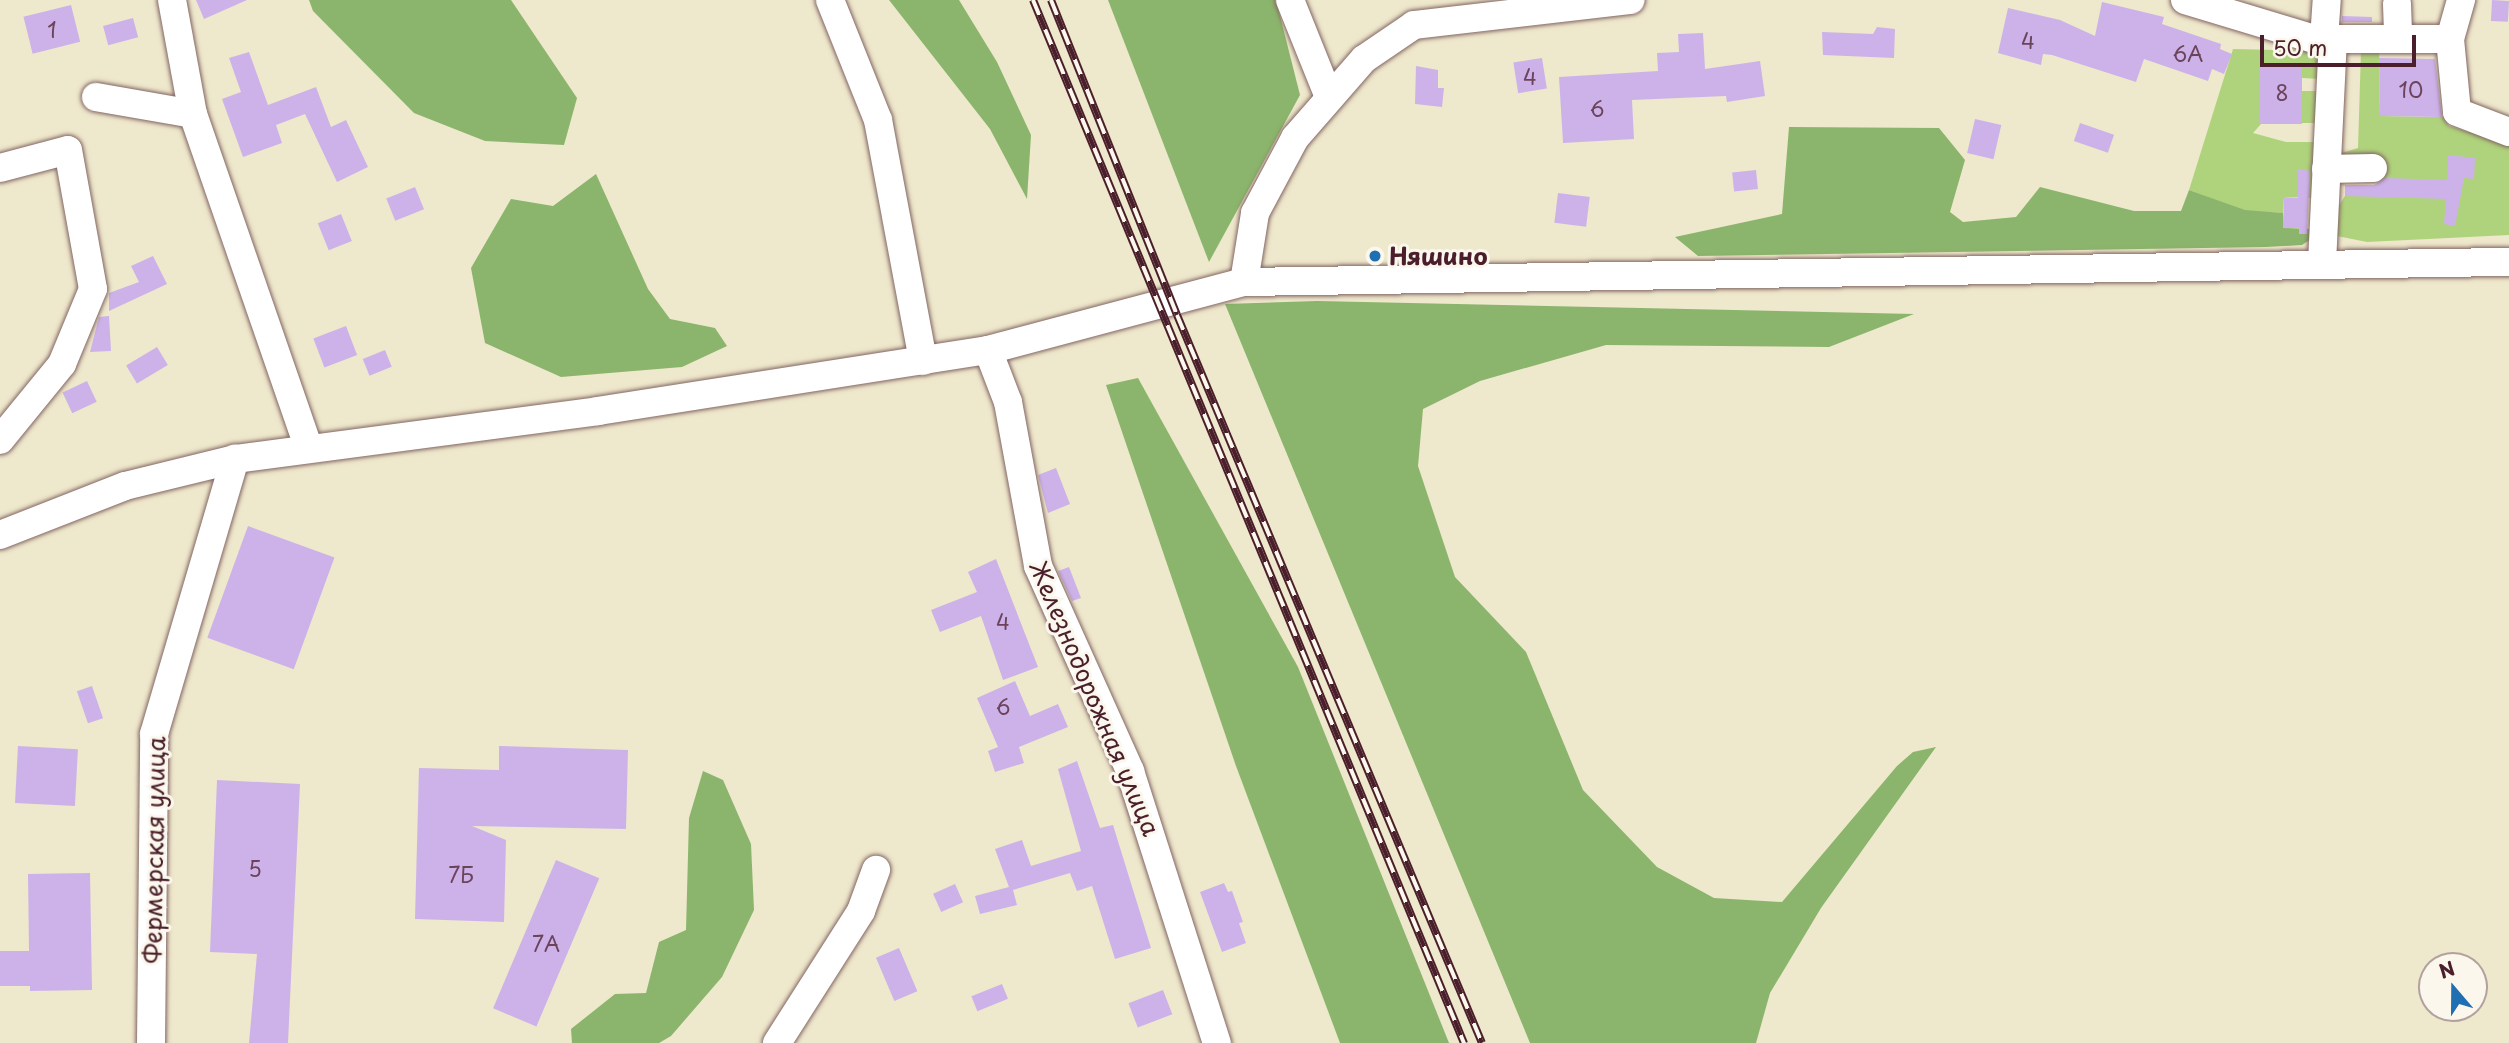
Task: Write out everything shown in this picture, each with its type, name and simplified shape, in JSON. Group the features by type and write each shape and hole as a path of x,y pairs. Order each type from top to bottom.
{"street":[{"path":"172,0 193,114 308,446"},
{"path":"830,0 878,120 923,361"},
{"path":"1290,0 1329,97"},
{"path":"1244,282 1255,213 1295,138 1364,59 1414,25 1575,2 1631,0"},
{"path":"2185,0 2328,38 2450,39"},
{"path":"2322,263 2326,169 2327,0"},
{"path":"2461,0 2450,39 2457,112 2509,132"},
{"path":"2398,4 2399,39"},
{"path":"96,97 193,114"},
{"path":"0,168 68,150 93,289 62,364 0,440"},
{"path":"2326,169 2373,168"},
{"path":"0,534 125,486 235,459 308,446 598,411 988,350 1244,282 2509,262"},
{"name":"Железнодорожная улица","path":"988,350 1008,402 1038,566 1138,792 1217,1043"},
{"name":"Фермерская улица","path":"151,1043 154,734 235,459"},
{"path":"777,1043 861,911 876,870"}],"green space":[{"path":"309,0 511,0 577,98 564,145 485,141 414,113 313,11"},
{"path":"889,0 959,0 997,62 1031,135 1027,199 990,129"},
{"path":"1108,0 1276,0 1300,95 1209,262"},
{"path":"2233,49 2316,51 2322,57 2320,79 2302,78 2302,64 2260,64 2261,124 2253,133 2286,142 2317,142 2314,198 2284,197 2283,213 2246,211 2189,190"},
{"path":"2361,50 2379,50 2380,116 2443,117 2449,126 2509,144 2509,235 2367,242 2337,236 2335,212 2345,196 2381,195 2381,175 2345,163 2339,154 2358,148"},
{"path":"2302,91 2320,91 2320,123 2302,123"},
{"path":"1789,127 1939,128 1965,160 1950,212 1963,222 2016,217 2040,187 2134,211 2181,211 2189,190 2245,210 2283,213 2284,228 2312,229 2311,239 2302,245 2266,247 1698,256 1675,237 1782,214"},
{"path":"596,174 648,289 670,319 715,328 727,346 682,367 561,377 485,343 471,268 511,199 553,206"},
{"path":"1317,301 1914,314 1829,347 1606,345 1480,381 1423,409 1418,466 1455,577 1526,652 1583,790 1657,867 1714,898 1782,902 1897,766 1913,752 1936,747 1821,908 1770,993 1756,1043 1530,1043 1225,304"},
{"path":"1138,378 1298,667 1449,1043 1340,1043 1236,766 1106,385"},
{"path":"703,771 723,780 751,844 754,910 722,977 671,1036 659,1043 572,1043 571,1029 615,994 646,993 659,942 686,930 689,818"}],"building":[{"path":"196,0 247,0 204,19"},
{"path":"2492,0 2509,1 2508,22 2491,21"},
{"path":"2102,2 2164,17 2162,24 2221,44 2220,49 2232,54 2224,74 2212,69 2208,81 2144,59 2136,82 2052,55 2043,54 2041,65 1998,53 2008,8 2060,20 2095,36"},
{"path":"71,5 80,42 33,54 23,17"},
{"path":"2342,16 2372,17 2372,22 2342,22"},
{"path":"133,18 138,37 108,45 103,26"},
{"path":"1877,27 1895,29 1894,58 1823,55 1822,32 1873,34"},
{"path":"1703,33 1705,69 1760,61 1765,96 1727,102 1726,96 1632,100 1634,139 1563,143 1559,77 1658,71 1657,53 1679,52 1678,34"},
{"path":"249,52 268,105 316,87 331,127 346,120 368,167 337,182 305,114 276,125 282,143 243,157 222,99 241,92 229,58"},
{"path":"1542,58 1547,89 1518,93 1513,63"},
{"path":"2379,58 2435,59 2442,117 2380,116"},
{"path":"2260,64 2302,64 2302,124 2260,124"},
{"path":"1416,66 1438,70 1438,88 1444,88 1442,107 1415,104"},
{"path":"1975,119 2001,125 1993,159 1967,153"},
{"path":"2080,123 2114,135 2108,153 2074,141"},
{"path":"2448,155 2475,158 2474,179 2464,178 2455,226 2444,224 2446,199 2345,196 2345,185 2374,185 2385,178 2447,180"},
{"path":"2298,169 2310,171 2307,234 2299,234 2299,228 2283,228 2284,197 2298,198"},
{"path":"1756,170 1758,189 1734,191 1732,173"},
{"path":"415,187 424,209 395,221 386,199"},
{"path":"1558,193 1590,197 1586,227 1554,223"},
{"path":"341,214 352,241 329,250 318,223"},
{"path":"153,256 167,284 109,311 109,293 139,282 131,266"},
{"path":"109,316 111,351 90,352 99,317"},
{"path":"346,326 357,355 324,367 313,339"},
{"path":"157,347 168,365 137,384 126,366"},
{"path":"385,350 392,367 369,376 363,359"},
{"path":"87,381 97,402 72,413 63,392"},
{"path":"1056,468 1070,504 1048,513 1038,475"},
{"path":"248,526 334,557 294,669 207,638"},
{"path":"996,559 1038,667 1003,680 981,616 940,632 931,610 977,592 968,572"},
{"path":"1069,567 1081,598 1072,601 1058,571"},
{"path":"1015,681 1030,716 1058,704 1068,727 1019,747 1024,763 995,772 988,751 998,747 977,698"},
{"path":"92,686 103,718 88,723 77,691"},
{"path":"18,746 78,749 75,806 15,803"},
{"path":"499,746 628,750 626,829 472,826 506,840 504,922 415,919 419,768 499,770"},
{"path":"1077,761 1100,828 1113,825 1151,948 1115,959 1092,886 1077,891 1070,873 1013,890 1017,905 980,914 975,896 1009,887 995,849 1022,840 1031,866 1081,851 1058,769"},
{"path":"217,780 300,784 288,1043 249,1043 257,954 210,952"},
{"path":"556,860 599,878 536,1027 493,1008"},
{"path":"90,873 92,990 30,991 30,986 0,986 0,951 29,951 28,874"},
{"path":"1224,883 1228,892 1232,891 1243,922 1239,923 1246,943 1222,952 1200,892"},
{"path":"955,884 963,902 941,912 933,894"},
{"path":"899,948 917,991 894,1001 876,958"},
{"path":"1002,984 1008,999 977,1011 971,996"},
{"path":"1163,990 1172,1014 1138,1028 1128,1003"}],"railway":[{"path":"1033,0 1464,1043"},
{"path":"1051,0 1177,315 1482,1043"}],"place":[{"name":"Няшино","path":"1375,256"}]}
